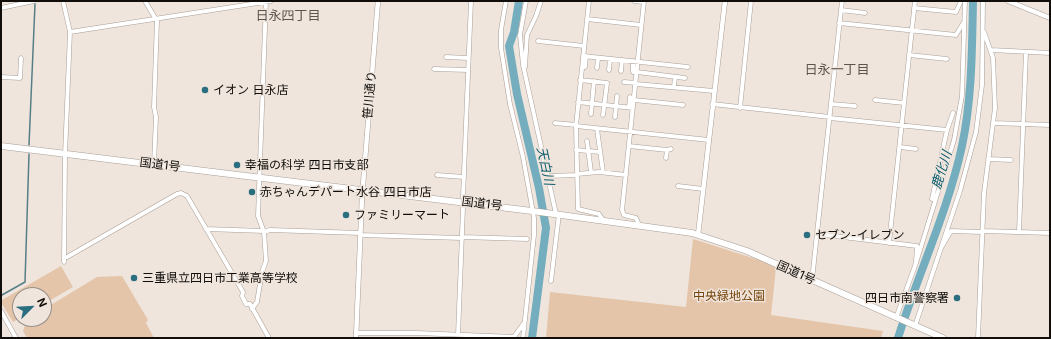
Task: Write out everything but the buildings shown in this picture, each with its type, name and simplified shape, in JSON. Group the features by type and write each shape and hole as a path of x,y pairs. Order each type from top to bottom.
{"highway":[{"name":"国道1号","path":"1,146 558,214 698,234 747,251 897,319 943,338"}],"street":[{"path":"1,8 34,1"},
{"path":"64,1 70,32 65,155 64,262"},
{"path":"145,1 156,19 154,164"},
{"path":"70,32 268,1 258,216 264,232 266,261 262,272 257,302 252,309"},
{"name":"笹川通り","path":"356,335 360,234 378,1"},
{"path":"463,197 471,1"},
{"path":"506,1 501,30 501,48 510,104 523,157 532,211 534,235 523,338"},
{"path":"526,1 520,39 524,71 558,214 551,282"},
{"path":"524,71 526,35 536,16 541,1"},
{"path":"585,67 584,46 589,1"},
{"path":"634,1 644,2 635,72 636,84 631,107 629,146 622,213 626,216 636,218 639,225"},
{"path":"698,234 725,1"},
{"path":"740,108 751,1"},
{"path":"812,280 842,1"},
{"path":"889,243 915,1"},
{"path":"914,8 956,12 961,1"},
{"path":"897,319 954,140 962,96 965,1"},
{"path":"915,326 963,179 976,132 982,85 983,1"},
{"path":"1008,1 1050,18"},
{"path":"841,10 865,13"},
{"path":"587,19 642,25"},
{"path":"839,23 956,35 965,20"},
{"path":"978,338 982,231 995,99 993,58 983,30"},
{"path":"538,41 584,46"},
{"path":"990,50 1050,53"},
{"path":"1019,232 1026,52"},
{"path":"909,55 947,59"},
{"path":"584,56 688,67"},
{"path":"584,56 580,80 576,126 578,208 599,214 603,220"},
{"path":"446,57 468,58"},
{"path":"1,77 20,78 21,58"},
{"path":"597,68 598,58"},
{"path":"609,70 610,59"},
{"path":"621,71 622,60"},
{"path":"434,69 468,70"},
{"path":"635,72 685,78"},
{"path":"674,87 675,76"},
{"path":"580,80 607,83 603,116"},
{"path":"591,114 594,81"},
{"path":"624,82 714,91"},
{"path":"615,117 617,96"},
{"path":"632,98 683,105"},
{"path":"876,100 904,103"},
{"path":"578,102 631,107"},
{"path":"712,104 947,130"},
{"path":"831,104 855,106"},
{"path":"932,199 947,130 953,113"},
{"path":"555,123 597,129 709,140"},
{"path":"993,123 1050,125"},
{"path":"597,129 603,172"},
{"path":"587,141 591,172"},
{"path":"629,146 669,150 666,158"},
{"path":"900,147 916,149"},
{"path":"576,150 600,152"},
{"path":"988,159 1011,160"},
{"path":"548,176 578,175 591,172 626,175"},
{"path":"437,175 464,176"},
{"path":"678,186 703,189"},
{"path":"67,257 180,193 186,196 243,292 244,300 252,309 269,338"},
{"path":"458,335 463,208"},
{"path":"206,229 527,239"},
{"path":"940,249 945,244 951,231 1050,233"},
{"path":"818,234 917,246 916,263"},
{"path":"1,311 16,338"},
{"path":"356,335 458,335 514,337 524,322"}],"green space":[{"name":"中央緑地公園","path":"693,239 762,261 776,268 771,315 883,331 881,338 546,338 550,292 686,307"},
{"path":"61,266 73,287 52,299 52,287 25,287"},
{"path":"122,276 148,320 146,323 154,338 27,338 23,331 24,327 52,327 52,304 97,277"},
{"path":"12,294 12,320 2,304 2,300"}],"waterway":[{"name":"天白川","path":"519,1 514,32 509,46 517,94 539,188 546,228 532,338"},
{"name":"鹿化川","path":"898,338 941,218 962,146 970,92 973,1"},
{"path":"29,145 35,4"},
{"path":"2,295 25,282 29,154"}],"place":[{"name":"イオン 日永店","path":"205,90"},
{"name":"幸福の科学 四日市支部","path":"237,165"},
{"name":"赤ちゃんデパート水谷 四日市店","path":"252,192"},
{"name":"ファミリーマート","path":"346,215"},
{"name":"セブン-イレブン","path":"807,235"},
{"name":"三重県立四日市工業高等学校","path":"134,278"},
{"name":"四日市南警察署","path":"957,298"}],"district":[{"name":"日永四丁目","path":"288,16"},
{"name":"日永一丁目","path":"837,70"}]}
